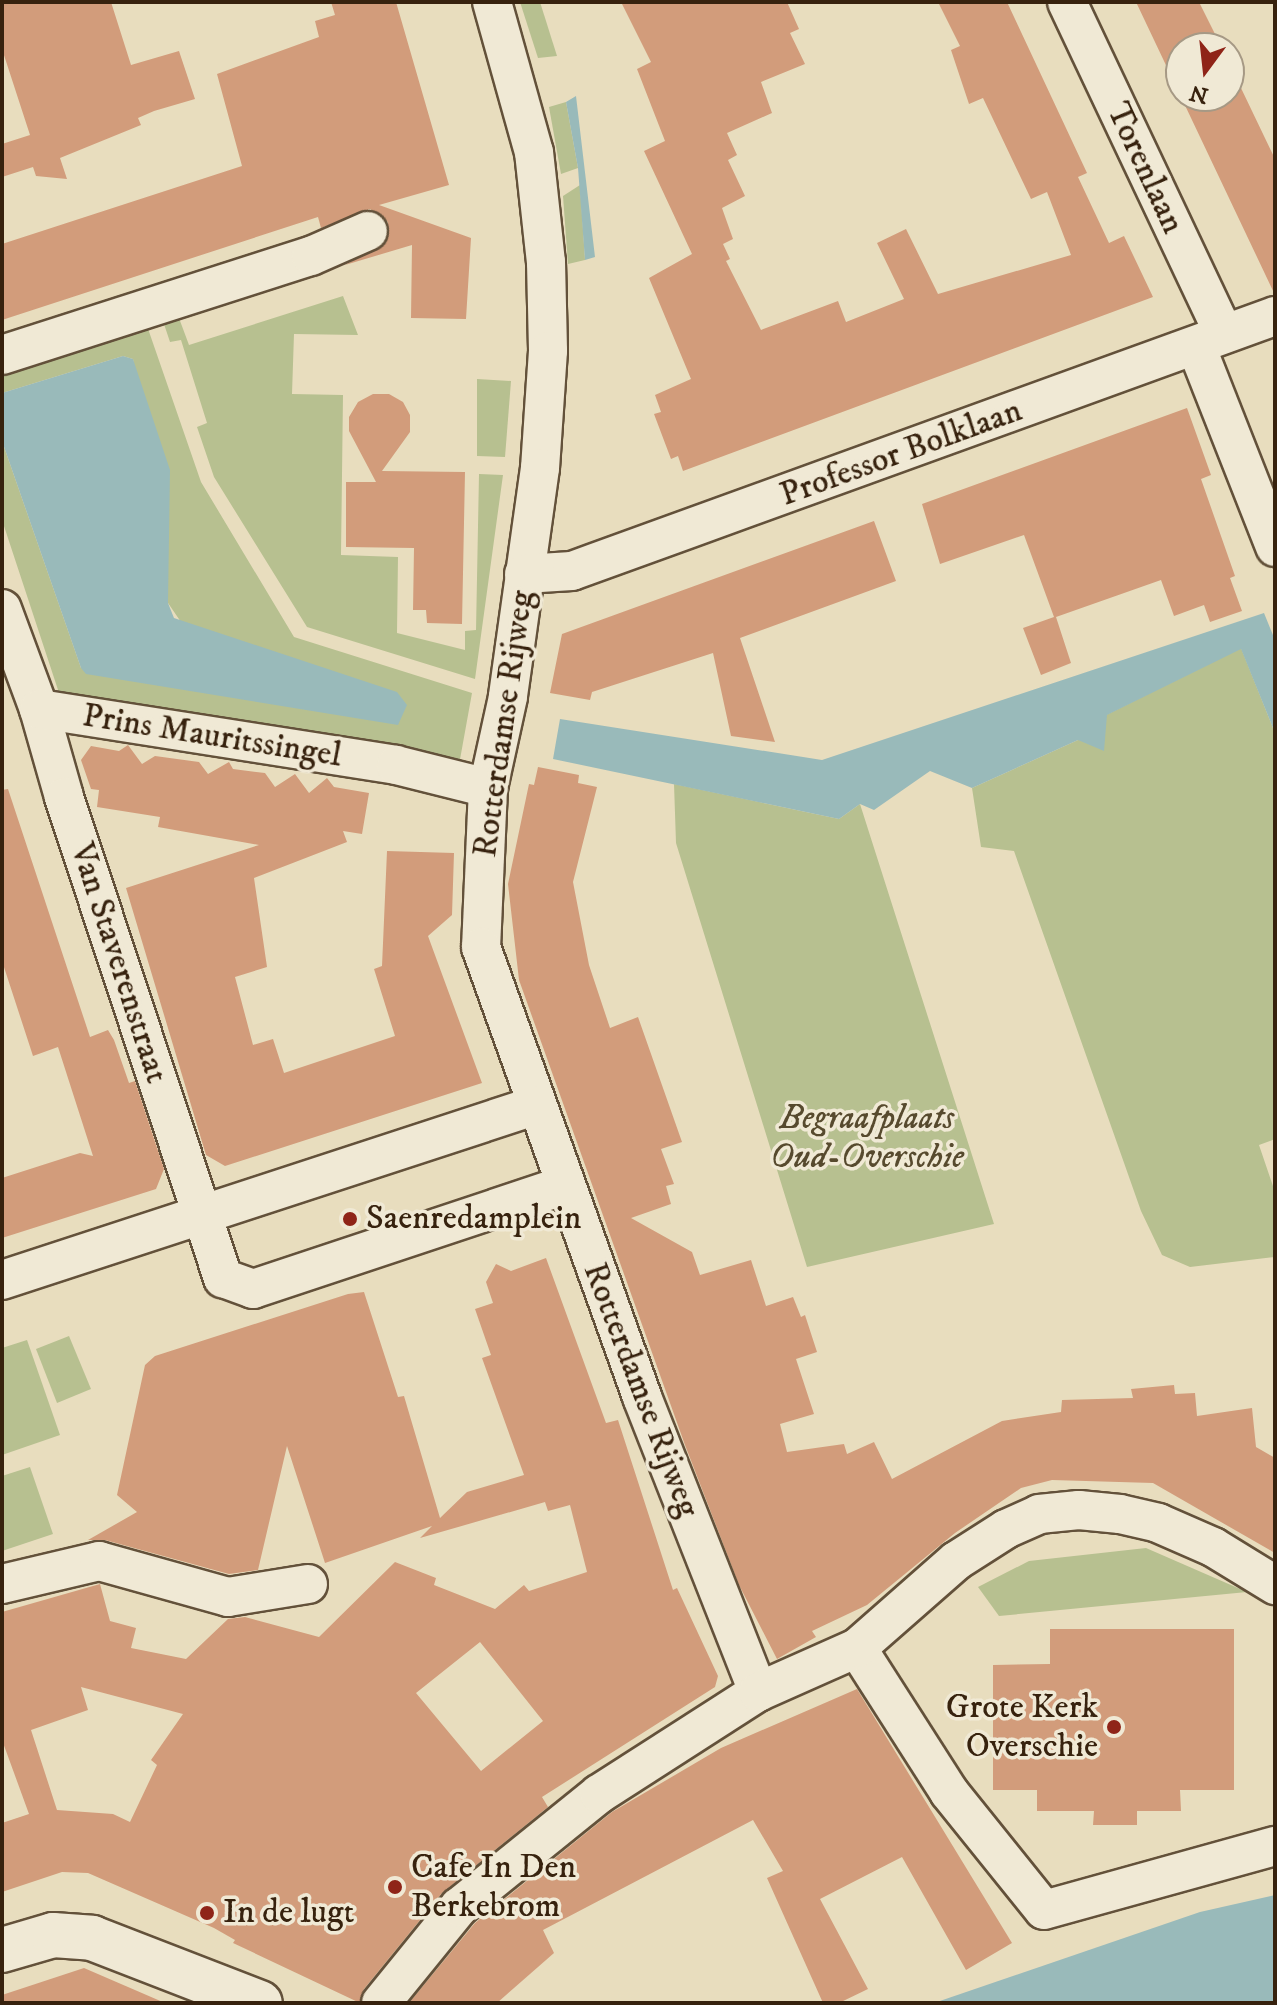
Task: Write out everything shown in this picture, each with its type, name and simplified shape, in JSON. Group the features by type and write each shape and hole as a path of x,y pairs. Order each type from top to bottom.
{"street":[{"name":"Rotterdamse Rijweg","path":"492,2 534,152 546,262 545,409 508,697 488,788 481,947 565,1185 758,1692"},
{"name":"Torenlaan","path":"1067,2 1210,340 1275,547"},
{"path":"2,355 311,256 368,231"},
{"name":"Professor Bolklaan","path":"524,574 572,571 1275,316"},
{"name":"Prins Mauritssingel","path":"2,609 39,709 396,765 488,788"},
{"name":"Van Staverenstraat","path":"39,709 202,1216"},
{"path":"2,1280 537,1105"},
{"path":"202,1216 223,1278 253,1289 565,1185"},
{"path":"381,2003 471,1897 599,1794 758,1692 857,1648 956,1561 1039,1514 1079,1510 1158,1523 1213,1547 1275,1585"},
{"path":"2,1584 99,1561 228,1597 308,1584"},
{"path":"857,1648 949,1792 1044,1910 1275,1846"},
{"path":"2,1950 53,1935 92,1938 260,2003"}],"green space":[{"path":"520,2 540,2 557,56 538,58"},
{"path":"566,102 578,168 561,174 549,107"},
{"path":"580,185 585,260 568,264 563,196"},
{"path":"343,296 358,335 294,334 292,394 343,395 341,555 398,557 397,633 465,650 465,631 476,630 479,474 503,475 475,679 307,627 214,477 197,427 207,423 181,340 170,342 161,315 176,310 189,345"},
{"path":"145,320 201,482 294,637 472,693 459,765 61,699 2,520 2,441 81,668 183,625 168,603 133,359 123,356 2,393 2,366"},
{"path":"477,379 511,381 505,457 477,456"},
{"path":"1241,648 1275,733 1275,1139 1259,1145 1275,1192 1275,1257 1190,1267 1162,1255 1141,1211 1014,851 981,847 972,788 1078,740 1106,715"},
{"name":"Begraafplaats Oud-Overschie","path":"674,784 839,819 860,804 994,1224 807,1267 676,843"},
{"path":"69,1336 91,1389 57,1403 36,1349"},
{"path":"27,1340 60,1435 2,1455 2,1348"},
{"path":"30,1467 53,1534 2,1551 2,1476"},
{"path":"1146,1548 1247,1592 999,1616 978,1587 1029,1561"}],"water":[{"path":"576,96 595,257 585,260 578,168 566,102"},
{"path":"123,356 133,359 170,470 168,603 174,618 397,692 407,705 398,725 86,674 81,668 2,441 2,393"},
{"path":"1264,613 1275,640 1275,733 1241,649 1107,715 1104,751 1078,740 972,788 930,771 874,810 860,804 839,819 553,759 560,719 822,760"},
{"path":"1275,1895 1275,2003 934,2003 1200,1912"}],"building":[{"path":"2,2 111,2 131,65 179,51 195,99 154,111 138,118 141,125 60,158 67,179 36,176 33,167 2,177 2,144 30,135 2,49"},
{"path":"331,2 396,2 449,185 379,205 471,238 466,319 411,318 412,245 345,265 386,243 388,222 370,209 321,228 318,217 2,320 2,244 242,166 217,74 319,37 315,21 335,15"},
{"path":"621,2 787,2 799,29 790,33 805,64 761,82 772,113 727,133 737,155 728,160 745,196 722,208 733,239 723,244 730,259 726,261 761,330 838,301 846,322 904,299 877,243 906,229 938,294 1071,255 1047,192 1031,199 983,98 969,104 951,50 960,46 938,2 1007,2 1087,173 1078,177 1109,243 1124,236 1153,297 683,471 678,456 671,459 654,414 661,412 655,395 691,379 649,278 692,254 644,151 665,141 637,69 651,62"},
{"path":"1136,2 1199,2 1214,32 1165,32 1165,63"},
{"path":"1245,96 1275,159 1275,295 1188,112 1245,112"},
{"path":"373,394 389,394 403,402 410,415 410,432 382,471 465,472 462,624 427,623 426,610 413,610 414,548 346,547 346,482 376,482 349,431 349,417 358,402"},
{"path":"1187,408 1211,475 1201,479 1235,576 1230,578 1242,611 1210,622 1204,605 1174,616 1161,580 1056,617 1071,663 1041,675 1023,628 1054,617 1024,535 940,564 922,504"},
{"path":"874,521 896,581 740,638 775,742 731,736 713,653 592,692 590,700 550,693 562,634"},
{"path":"128,745 142,764 155,756 199,762 208,774 229,762 233,769 265,773 275,787 295,774 309,793 327,778 334,787 369,793 362,834 343,831 347,842 254,878 267,967 235,977 253,1045 273,1039 284,1073 395,1036 374,969 382,966 387,851 454,853 452,915 428,936 482,1083 225,1166 206,1155 126,888 259,845 158,827 160,817 97,807 99,790 91,789 81,760 91,746 119,751"},
{"path":"538,767 579,775 578,783 597,787 573,882 589,965 610,1028 638,1017 682,1142 661,1149 674,1184 666,1186 671,1204 631,1218 692,1252 700,1275 751,1260 766,1306 793,1297 801,1317 805,1315 817,1352 796,1359 814,1414 780,1424 787,1452 844,1444 847,1454 874,1442 892,1479 1002,1421 1061,1412 1062,1400 1133,1398 1131,1389 1174,1385 1175,1394 1195,1393 1197,1416 1252,1408 1256,1447 1275,1458 1275,1553 1153,1483 1052,1480 1021,1488 955,1533 867,1605 812,1631 816,1637 777,1659 739,1585 685,1445 519,980 508,884 529,784 534,785"},
{"path":"8,789 90,1037 108,1030 114,1040 129,1083 135,1081 164,1169 156,1189 2,1238 2,1178 80,1153 93,1156 58,1047 33,1056 2,961 2,790"},
{"path":"546,1258 606,1423 618,1420 673,1590 677,1588 718,1676 715,1687 542,1797 548,1807 442,1893 364,1989 360,2003 233,1943 235,1940 214,1928 88,1873 62,1872 2,1892 2,1823 29,1814 2,1740 2,1612 100,1584 110,1621 136,1628 131,1648 186,1659 228,1619 245,1617 319,1637 395,1562 436,1578 434,1585 495,1609 524,1585 529,1591 587,1572 570,1505 548,1511 545,1502 420,1538 432,1526 325,1563 287,1446 258,1570 229,1574 105,1540 88,1540 137,1512 117,1495 145,1365 155,1356 348,1294 364,1292 398,1397 404,1396 440,1518 467,1492 524,1475 482,1358 491,1355 475,1309 493,1303 486,1282 496,1264 511,1271","holes":["480,1642 543,1721 481,1771 416,1693","81,1687 183,1714 151,1760 157,1765 130,1822 113,1814 57,1810 31,1730 88,1710"]},
{"name":"Grote Kerk Overschie","path":"1050,1629 1234,1629 1234,1790 1180,1790 1181,1811 1137,1811 1137,1825 1093,1825 1094,1811 1037,1811 1037,1790 993,1790 993,1665 1050,1664"},
{"path":"857,1689 1012,1943 966,1970 902,1857 820,1899 868,1989 839,2003 823,2003 767,1878 783,1871 753,1820 543,1930 554,1953 497,2003 409,2003 475,1923 612,1812 721,1748"},
{"path":"84,1968 165,2003 2,2003 2,1995"}],"place":[{"name":"Saenredamplein","path":"350,1219"},
{"name":"Grote Kerk Overschie","path":"1114,1727"},
{"name":"Cafe In Den Berkebrom","path":"395,1887"},
{"name":"In de lugt","path":"207,1913"}]}
